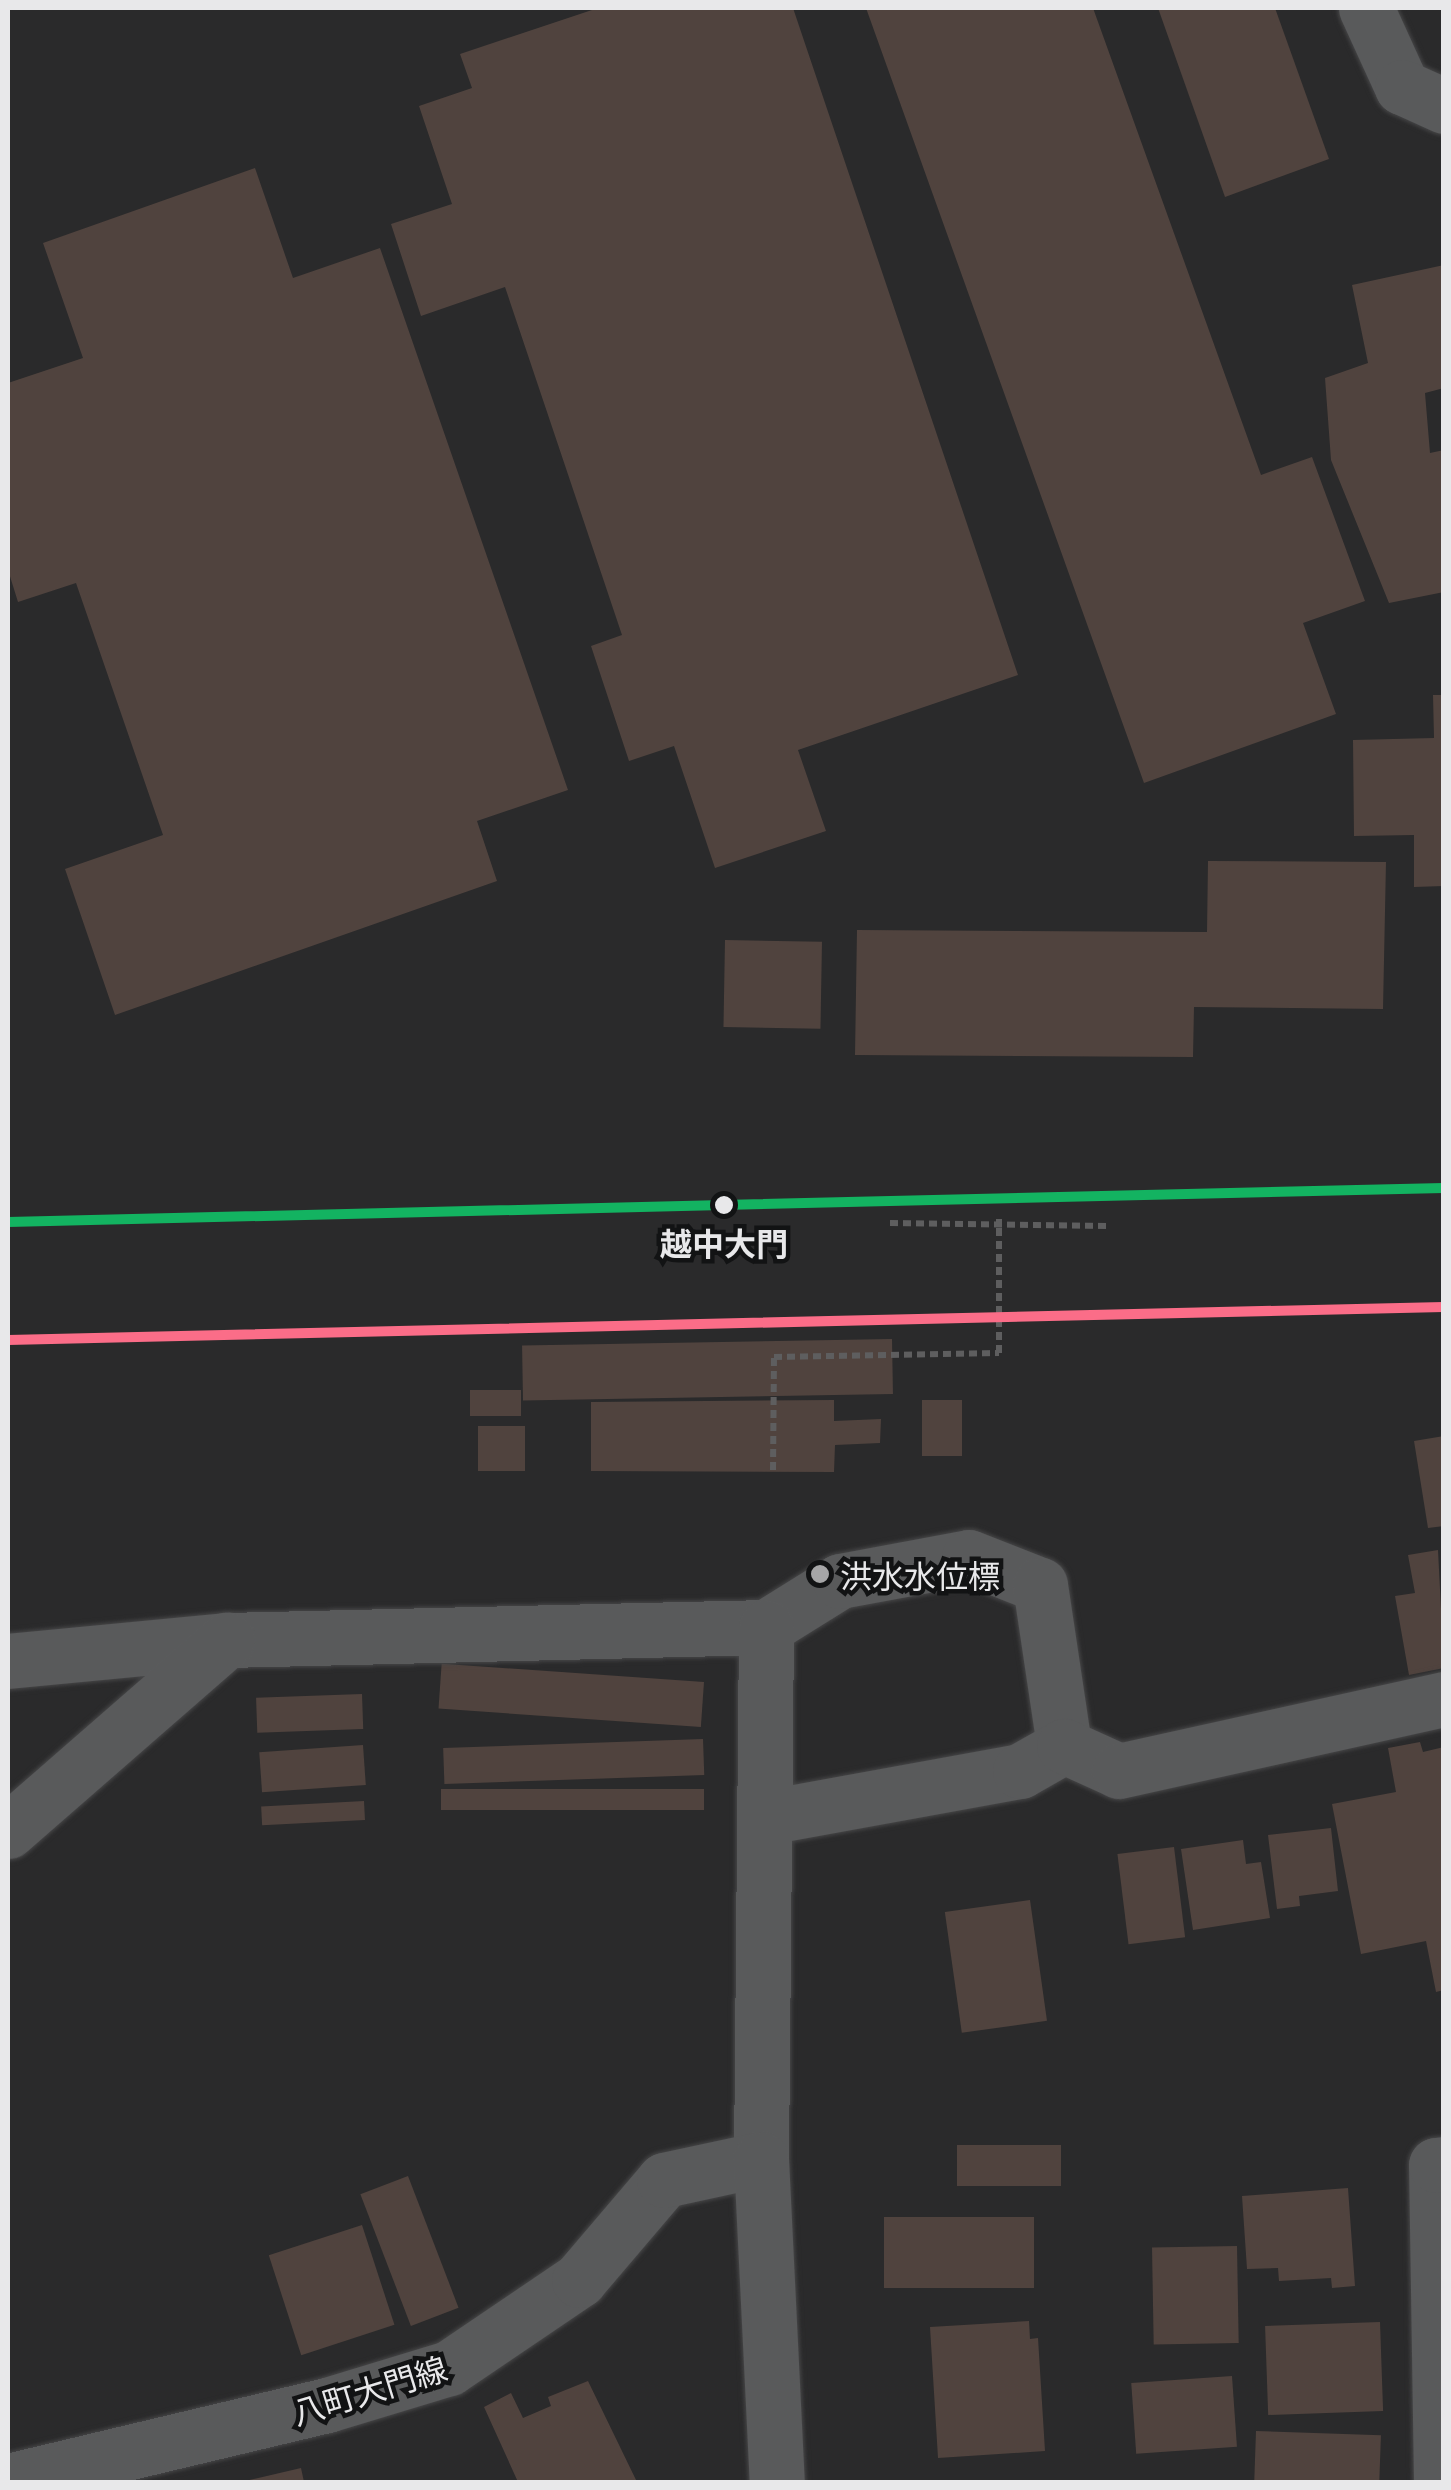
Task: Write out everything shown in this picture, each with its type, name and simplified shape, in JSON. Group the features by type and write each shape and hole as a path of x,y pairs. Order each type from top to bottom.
{"street":[{"path":"1366,8 1402,88 1444,106"},
{"path":"8,1661 227,1640 766,1626 840,1581 969,1557 1040,1585 1064,1746"},
{"path":"766,1626 761,2159 778,2482"},
{"path":"8,1831 227,1640"},
{"path":"1064,1746 1119,1770 1444,1698"},
{"path":"767,1816 1020,1771 1064,1746"},
{"name":"八町大門線","path":"8,2481 327,2405 449,2368 578,2280 664,2180 761,2159"},
{"path":"1440,2482 1436,2165 1444,2164"}],"path":[{"path":"773,1470 774,1357 999,1352 999,1220"},
{"path":"890,1223 999,1220 1108,1226"}],"building":[{"path":"598,8 793,8 1018,675 798,750 826,831 715,868 674,746 629,761 591,646 622,635 505,287 421,316 391,224 452,204 419,106 472,88 460,54"},
{"path":"866,8 1093,8 1261,475 1312,457 1365,601 1303,623 1336,714 1144,783"},
{"path":"1158,8 1275,8 1329,159 1225,197"},
{"path":"255,168 293,278 380,248 568,790 477,821 497,881 115,1015 65,869 163,835 76,583 18,602 8,570 8,383 83,358 43,243"},
{"path":"1444,265 1444,388 1425,393 1430,453 1444,450 1444,592 1389,603 1331,460 1325,378 1368,363 1352,285"},
{"path":"1433,695 1444,695 1444,886 1414,887 1414,835 1354,836 1353,740 1434,738"},
{"path":"1208,861 1386,862 1383,1009 1194,1007 1193,1057 855,1055 857,930 1207,932"},
{"path":"725,940 822,942 820,1029 723,1027"},
{"path":"892,1339 893,1394 523,1400 522,1345"},
{"path":"470,1390 521,1390 521,1416 470,1416"},
{"path":"834,1400 834,1421 881,1419 880,1443 835,1445 834,1472 591,1471 591,1402"},
{"path":"922,1400 962,1400 962,1456 922,1456"},
{"path":"478,1426 525,1426 525,1471 478,1471"},
{"path":"1444,1436 1444,1526 1428,1528 1414,1441"},
{"path":"1438,1550 1444,1668 1409,1675 1395,1596 1415,1593 1408,1555"},
{"path":"442,1664 704,1682 701,1727 439,1709"},
{"path":"362,1694 363,1729 257,1733 256,1698"},
{"path":"703,1739 704,1775 444,1784 443,1748"},
{"path":"1420,1742 1423,1752 1444,1747 1444,1990 1436,1992 1426,1941 1361,1954 1332,1804 1396,1792 1388,1748"},
{"path":"363,1745 366,1785 262,1792 259,1752"},
{"path":"441,1789 704,1789 704,1810 441,1810"},
{"path":"364,1801 365,1820 262,1825 261,1806"},
{"path":"1331,1828 1338,1891 1299,1896 1300,1906 1277,1909 1268,1835"},
{"path":"1243,1840 1246,1864 1261,1862 1270,1918 1193,1930 1181,1849"},
{"path":"1174,1847 1185,1937 1129,1944 1117,1854"},
{"path":"1030,1900 1047,2021 962,2033 945,1912"},
{"path":"957,2145 1061,2145 1061,2186 957,2186"},
{"path":"408,2176 459,2308 411,2326 360,2194"},
{"path":"1348,2188 1355,2286 1332,2288 1331,2278 1279,2281 1278,2268 1247,2269 1242,2196"},
{"path":"884,2217 1034,2217 1034,2288 884,2288"},
{"path":"362,2225 394,2325 301,2355 269,2255"},
{"path":"1237,2246 1239,2343 1154,2344 1152,2247"},
{"path":"1029,2321 1030,2339 1038,2338 1045,2451 938,2458 930,2327"},
{"path":"1380,2322 1383,2411 1268,2415 1265,2326"},
{"path":"1232,2376 1237,2447 1136,2454 1131,2383"},
{"path":"588,2381 637,2482 518,2482 484,2407 511,2393 523,2418 551,2406 548,2397"},
{"path":"1256,2431 1381,2435 1379,2482 1254,2482"},
{"path":"301,2468 304,2482 245,2482 245,2481"}],"transit line":[{"path":"8,1222 1444,1188"},
{"path":"8,1340 1444,1307"}],"place":[{"name":"越中大門","path":"724,1205"},
{"name":"洪水水位標","path":"820,1574"}]}
